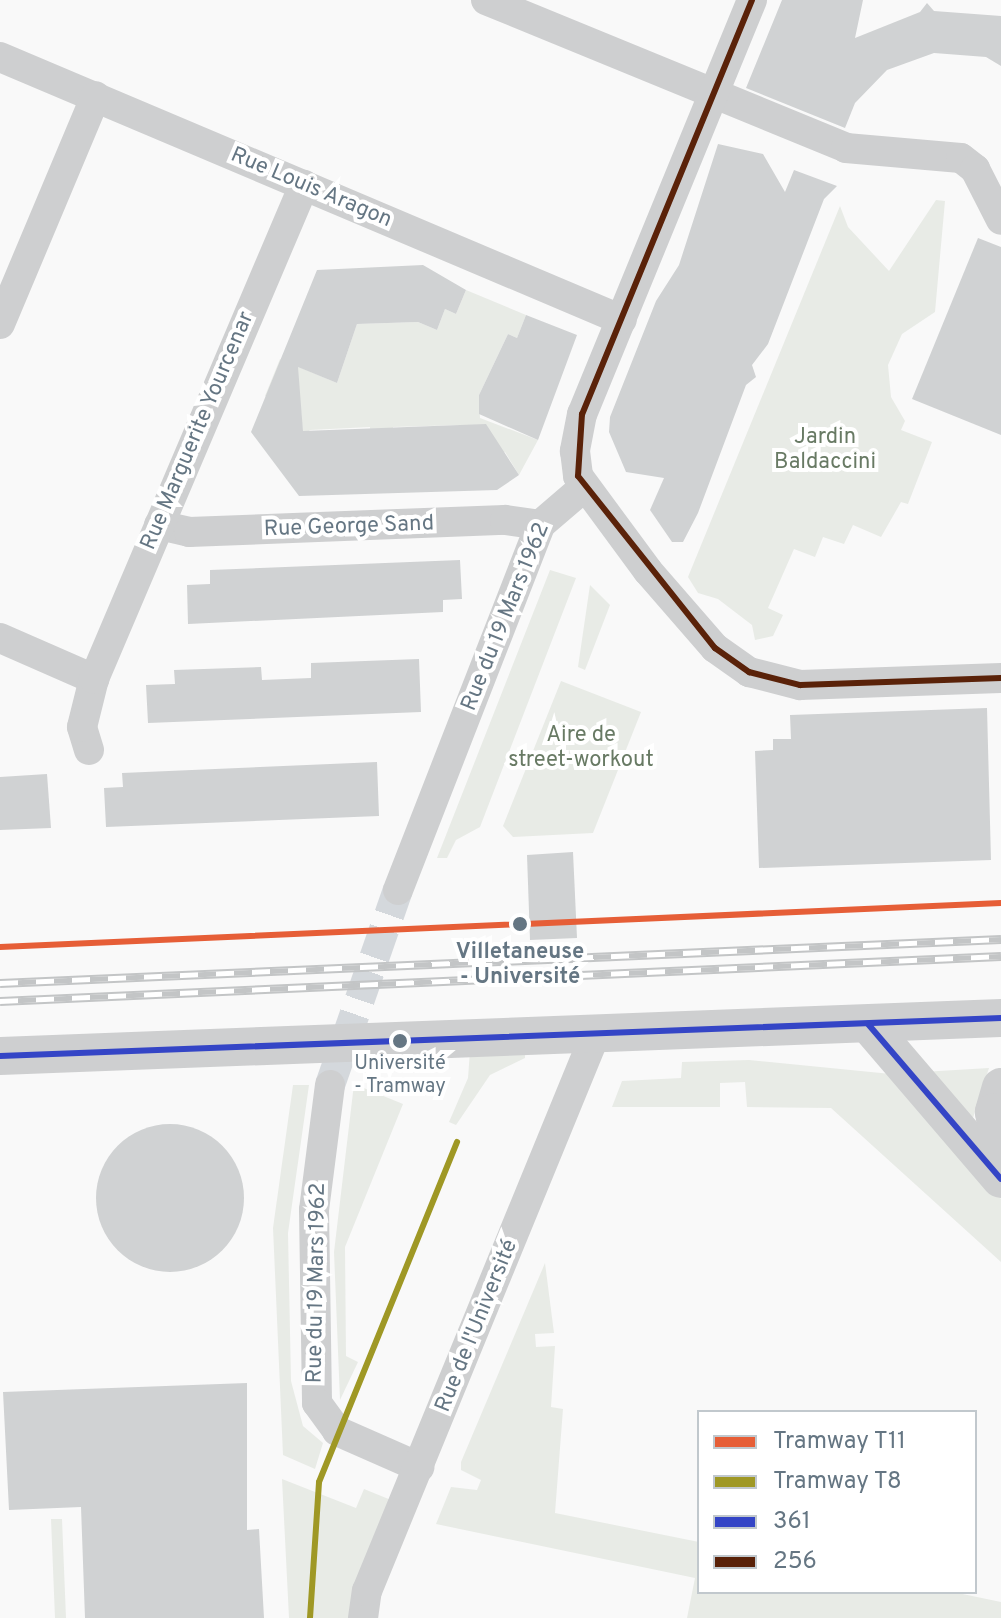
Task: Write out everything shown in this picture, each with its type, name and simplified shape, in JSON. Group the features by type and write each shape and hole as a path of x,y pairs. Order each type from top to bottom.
{"street":[{"path":"486,0 856,151 961,158 975,169 1001,220"},
{"path":"752,0 578,425 575,451 583,488 715,648 763,679 800,685 1001,678"},
{"name":"Rue Louis Aragon","path":"0,57 622,320"},
{"path":"0,324 96,96"},
{"name":"Rue Marguerite Yourcenar","path":"89,750 82,727 94,679 304,185"},
{"name":"Rue du 19 Mars 1962","path":"398,890 540,525 583,488"},
{"name":"Rue George Sand","path":"159,525 189,532 505,520 540,525"},
{"path":"0,638 94,679"},
{"path":"0,1056 1001,1018"},
{"path":"868,1024 1001,1179"},
{"name":"Rue de l'Université","path":"363,1618 367,1591 595,1035"},
{"name":"Rue du 19 Mars 1962","path":"330,1085 314,1210 317,1403 337,1431 419,1467"},
{"path":"1001,1087 994,1123 1001,1157"}],"green space":[{"name":"Jardin Baldaccini","path":"936,200 945,201 935,312 902,334 888,365 891,397 905,421 901,430 932,442 908,504 901,502 881,537 853,525 844,544 823,537 815,557 794,549 768,608 783,615 773,636 755,640 752,625 718,599 698,593 688,577 840,206 848,227 889,271"},
{"path":"466,290 526,315 517,338 508,334 479,395 480,418 538,440 519,475 505,452 491,459 460,425 393,427 393,434 370,434 370,427 310,430 303,436 301,411 265,396 280,359 337,383 357,324 418,322 437,330 445,309 456,314"},
{"path":"550,570 576,578 480,827 456,840 447,858 437,858"},
{"path":"590,585 610,605 585,670 578,667"},
{"name":"Aire de street-workout","path":"561,681 641,712 593,833 513,837 503,826"},
{"path":"525,1050 525,1058 490,1075 456,1125 449,1122 468,1078 470,1051"},
{"path":"749,1060 891,1074 1001,1199 1001,1262 831,1108 747,1107 745,1082 720,1083 720,1107 612,1107 622,1081 681,1078 682,1062"},
{"path":"989,1068 972,1121 922,1072"},
{"path":"354,1084 403,1104 345,1247 346,1356 358,1362 340,1400 334,1252"},
{"path":"293,1085 309,1085 288,1233 291,1381 303,1426 323,1443 315,1469 283,1455 273,1228"},
{"path":"545,1263 554,1333 535,1334 536,1347 555,1346 551,1407 563,1409 555,1513 697,1542 697,1594 963,1594 1001,1602 1001,1618 687,1618 695,1578 436,1524 451,1487 477,1490 481,1480 461,1470 461,1462"},
{"path":"282,1479 356,1508 364,1489 391,1500 348,1618 289,1618"},
{"path":"51,1519 62,1519 66,1618 55,1618"}],"building":[{"path":"782,0 863,0 855,38 920,12 927,3 934,11 1001,16 1001,66 986,57 934,53 887,70 855,103 845,128 746,88"},
{"path":"718,144 763,154 785,192 794,170 837,186 824,199 768,344 752,365 756,377 746,385 698,513 683,542 672,542 650,510 664,478 626,472 609,432 610,417 656,301 679,265"},
{"path":"978,238 1001,247 1001,435 912,399"},
{"path":"423,265 466,290 456,314 445,309 437,330 418,322 357,324 337,383 298,367 303,431 486,424 519,475 497,490 299,496 251,432 317,270"},
{"path":"526,315 577,335 538,440 479,414 479,395 508,334 517,338"},
{"path":"460,560 462,599 443,600 443,612 188,624 187,585 210,584 210,570"},
{"path":"419,659 421,712 148,723 146,685 175,684 174,670 261,667 262,680 311,678 311,663"},
{"path":"987,708 991,860 759,868 755,751 773,750 773,739 791,739 790,715"},
{"path":"377,762 379,816 106,827 104,788 123,787 122,773"},
{"path":"47,774 51,828 0,830 0,777"},
{"name":"Villetaneuse - Université","path":"573,852 577,938 530,940 527,855"},
{"path":"170,1124 198,1129 222,1146 239,1170 244,1198 239,1226 222,1250 198,1267 170,1272 142,1267 118,1250 101,1226 96,1198 101,1170 118,1146 142,1129"},
{"path":"247,1383 247,1530 259,1529 264,1618 85,1618 81,1507 9,1510 3,1392"}],"tunnel":[{"path":"330,1085 398,890"}],"railway":[{"path":"0,983 1001,939"},
{"path":"0,1001 1001,956"}],"tram line":[{"name":"T11","path":"0,947 1001,903"},
{"name":"T8","path":"310,1618 319,1482 457,1142"}],"transit line":[{"name":"256","path":"752,0 582,414 578,476 715,648 749,672 800,685 1001,678"},
{"name":"361","path":"0,1056 1001,1018"},
{"name":"361","path":"868,1024 1001,1179"}],"place":[{"name":"Villetaneuse - Université","path":"520,924"},
{"name":"Université - Tramway","path":"400,1041"}]}
